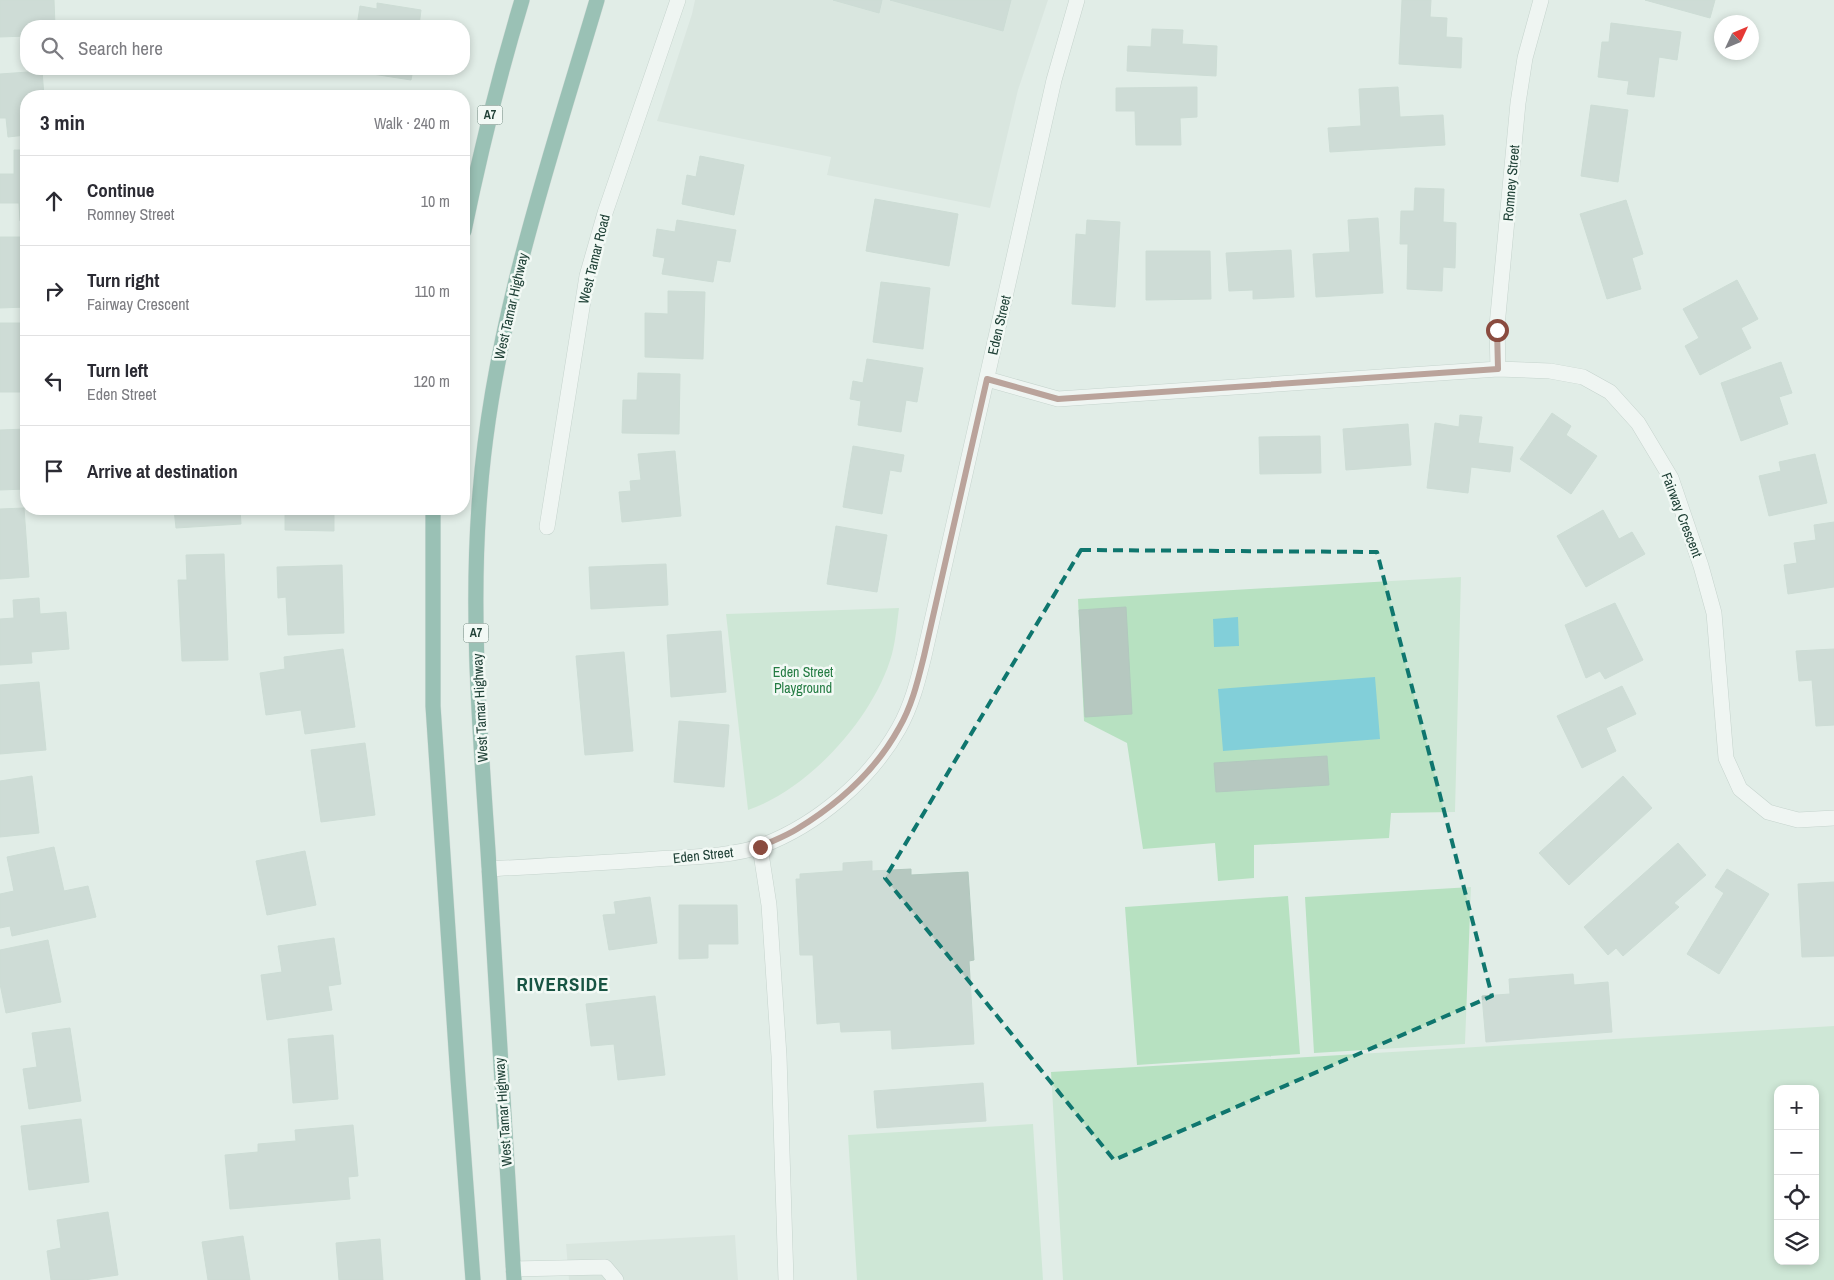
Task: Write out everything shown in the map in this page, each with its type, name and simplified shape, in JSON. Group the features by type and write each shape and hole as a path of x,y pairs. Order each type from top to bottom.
{"highway":[{"name":"A7","path":"470,202 500,71 522,0"},
{"name":"West Tamar Highway","path":"514,1274 475,615 480,493 493,384 520,263 597,0"},
{"path":"433,515 433,706 455,1040 474,1280"}],"street":[{"name":"West Tamar Road","path":"547,527 587,276 605,213 678,0"},
{"name":"Eden Street","path":"489,869 715,856 760,847 796,830 822,813 868,772 884,752 900,727 913,697 924,656 1054,80 1077,0"},
{"name":"Romney Street","path":"1498,369 1497,326 1518,103 1525,58 1541,0"},
{"name":"Fairway Crescent","path":"987,379 1058,399 1498,369 1550,371 1583,376 1610,392 1638,423 1670,478 1701,566 1714,613 1726,758 1740,789 1768,812 1798,820 1834,818"},
{"path":"760,847 769,905 777,1037 786,1280"},
{"path":"514,1274 560,1267 605,1267 616,1280"}],"highlighted area":[{"path":"1081,550 1377,552 1492,996 1114,1160 885,878"}],"shaded area":[{"path":"695,0 1048,0 1018,90 990,208 827,175 831,157 657,121"},
{"path":"735,1235 738,1280 569,1280 566,1244"}],"green space":[{"path":"1461,577 1455,812 1391,813 1389,838 1254,845 1254,878 1218,881 1215,843 1143,849 1127,743 1084,721 1078,599"},
{"name":"Eden Street Playground","path":"899,608 892,654 883,678 871,702 855,725 816,768 771,800 748,810 726,614"},
{"path":"1471,887 1465,1044 1314,1053 1305,897"},
{"path":"1288,896 1300,1054 1137,1065 1125,907"},
{"path":"1834,1026 1834,1280 1063,1280 1051,1072"},
{"path":"1033,1124 1043,1280 857,1280 848,1135"}],"water":[{"path":"1238,617 1239,646 1214,647 1213,619"},
{"path":"1375,677 1380,739 1223,751 1218,689"}],"building":[{"path":"0,0 54,0 55,20 20,20 20,36 0,37"},
{"path":"833,0 882,0 879,13"},
{"path":"890,0 1011,0 1003,31"},
{"path":"1402,0 1431,0 1430,17 1447,18 1446,37 1462,38 1461,68 1399,64"},
{"path":"1645,0 1715,0 1710,18"},
{"path":"377,3 421,10 420,20 358,20 360,6 377,9"},
{"path":"1611,23 1681,32 1677,60 1659,57 1654,97 1627,94 1629,81 1598,77 1602,42 1609,42"},
{"path":"1152,29 1183,30 1182,44 1217,46 1216,76 1127,71 1128,46 1151,47"},
{"path":"20,73 20,75 42,75 44,90 20,90 20,136 8,137 6,118 0,118 0,74"},
{"path":"379,75 412,75 411,80"},
{"path":"1197,87 1197,117 1180,118 1181,145 1136,145 1135,111 1116,111 1116,88"},
{"path":"1398,87 1400,117 1443,115 1445,145 1330,152 1328,128 1361,126 1359,89"},
{"path":"1591,105 1628,110 1618,182 1581,176"},
{"path":"14,150 20,150 20,221 19,203 0,203 0,174 14,174"},
{"path":"700,156 744,165 734,215 682,204 687,175 696,177"},
{"path":"1415,188 1444,189 1443,222 1456,223 1455,268 1443,267 1442,291 1407,289 1408,244 1400,244 1401,211 1414,211"},
{"path":"875,199 958,214 949,266 866,251"},
{"path":"1626,200 1643,254 1632,258 1641,289 1607,299 1580,214"},
{"path":"1378,218 1383,293 1316,297 1313,254 1350,252 1348,220"},
{"path":"677,220 736,230 730,262 717,260 713,282 662,274 665,258 653,256 657,229 675,232"},
{"path":"1087,220 1120,222 1115,307 1072,304 1076,234 1086,235"},
{"path":"0,237 20,237 20,307 0,308"},
{"path":"1291,250 1294,297 1253,299 1253,290 1229,291 1226,253"},
{"path":"1146,251 1210,251 1211,299 1146,300"},
{"path":"1737,280 1758,319 1741,328 1751,348 1700,375 1685,346 1699,338 1683,309"},
{"path":"881,282 930,288 923,349 873,342"},
{"path":"668,291 705,292 703,359 645,357 645,313 668,314"},
{"path":"0,323 20,323 20,392 0,392"},
{"path":"867,359 923,368 917,402 906,400 901,432 858,425 861,401 850,399 853,381 863,383"},
{"path":"1781,362 1792,393 1779,397 1788,424 1741,441 1721,383"},
{"path":"638,373 680,374 679,434 622,433 623,400 637,400"},
{"path":"1552,413 1571,426 1566,435 1597,456 1571,494 1520,459"},
{"path":"1460,415 1482,417 1478,443 1513,447 1510,472 1471,467 1468,493 1427,488 1435,423 1459,427"},
{"path":"1408,424 1411,465 1346,470 1343,429"},
{"path":"20,429 20,489 0,490 0,430"},
{"path":"1320,436 1321,473 1260,474 1259,437"},
{"path":"853,446 904,455 901,472 890,470 882,514 843,507"},
{"path":"675,451 681,516 622,522 619,492 631,491 630,481 641,480 638,454"},
{"path":"1815,454 1827,503 1769,516 1759,476 1781,471 1779,462"},
{"path":"20,508 20,515 25,515 29,577 0,579 0,509"},
{"path":"1603,510 1619,539 1632,532 1645,554 1586,587 1557,536"},
{"path":"175,515 240,515 241,524 176,528"},
{"path":"285,515 334,515 334,531 285,530"},
{"path":"1834,522 1834,587 1788,594 1784,565 1797,563 1794,543 1816,540 1814,525"},
{"path":"836,526 887,535 877,592 827,584"},
{"path":"224,554 228,660 182,661 178,580 187,580 186,555"},
{"path":"666,564 668,605 591,609 589,567"},
{"path":"342,565 344,633 288,635 286,597 278,598 277,567"},
{"path":"39,598 40,614 66,612 69,649 31,652 32,663 0,665 0,619 14,618 13,600"},
{"path":"1615,603 1643,660 1605,679 1600,671 1586,678 1565,625"},
{"path":"1126,607 1132,714 1085,717 1079,610"},
{"path":"721,631 726,692 671,697 667,635"},
{"path":"343,649 355,727 305,734 301,710 266,715 260,673 285,669 284,657"},
{"path":"1834,649 1834,725 1816,726 1812,680 1799,681 1796,651"},
{"path":"624,652 633,751 585,755 576,656"},
{"path":"39,682 46,750 0,754 0,685"},
{"path":"1622,686 1636,714 1606,728 1616,751 1582,768 1557,716"},
{"path":"679,721 729,725 724,787 674,782"},
{"path":"365,743 375,815 321,822 311,750"},
{"path":"1327,756 1329,785 1216,792 1214,763"},
{"path":"32,776 39,833 0,837 0,781"},
{"path":"1623,776 1652,808 1569,885 1539,853"},
{"path":"1678,843 1706,875 1674,903 1679,907 1623,956 1616,948 1608,955 1584,927"},
{"path":"54,847 64,891 88,886 96,917 12,936 10,926 0,928 0,894 14,891 7,857"},
{"path":"305,851 316,905 267,915 256,861"},
{"path":"872,861 872,871 911,869 911,875 968,872 974,960 969,961 974,1044 892,1049 891,1030 841,1032 840,1022 817,1024 813,955 800,955 796,879 800,879 800,874 843,871 843,863"},
{"path":"1727,869 1769,894 1719,974 1687,954 1724,893 1715,887"},
{"path":"1834,882 1834,956 1802,957 1798,884"},
{"path":"650,897 657,943 609,950 603,915 616,914 614,902"},
{"path":"679,905 737,905 738,944 708,944 708,958 679,959"},
{"path":"334,938 341,984 328,986 332,1010 267,1020 261,975 282,972 278,946"},
{"path":"48,940 61,1002 6,1013 0,984 0,950"},
{"path":"1573,974 1574,985 1608,982 1612,1032 1486,1042 1482,996 1510,994 1509,979"},
{"path":"655,996 665,1075 618,1080 614,1044 591,1046 586,1004"},
{"path":"70,1028 81,1101 29,1109 23,1069 37,1067 32,1033"},
{"path":"333,1035 338,1099 293,1103 288,1039"},
{"path":"983,1083 986,1121 877,1128 874,1091"},
{"path":"81,1119 89,1182 29,1190 21,1126"},
{"path":"353,1125 358,1176 348,1177 350,1199 230,1209 225,1155 258,1152 258,1144 296,1141 295,1130"},
{"path":"108,1212 118,1275 84,1280 51,1280 47,1251 61,1248 57,1220"},
{"path":"243,1236 250,1280 208,1280 202,1242"},
{"path":"380,1239 383,1280 339,1280 336,1243"}],"district":[{"name":"RIVERSIDE","path":"563,984"}],"route":[{"path":"760,847 796,830 822,813 868,772 900,727 913,697 924,656 987,379 1058,399 1498,369 1497,330"}]}
